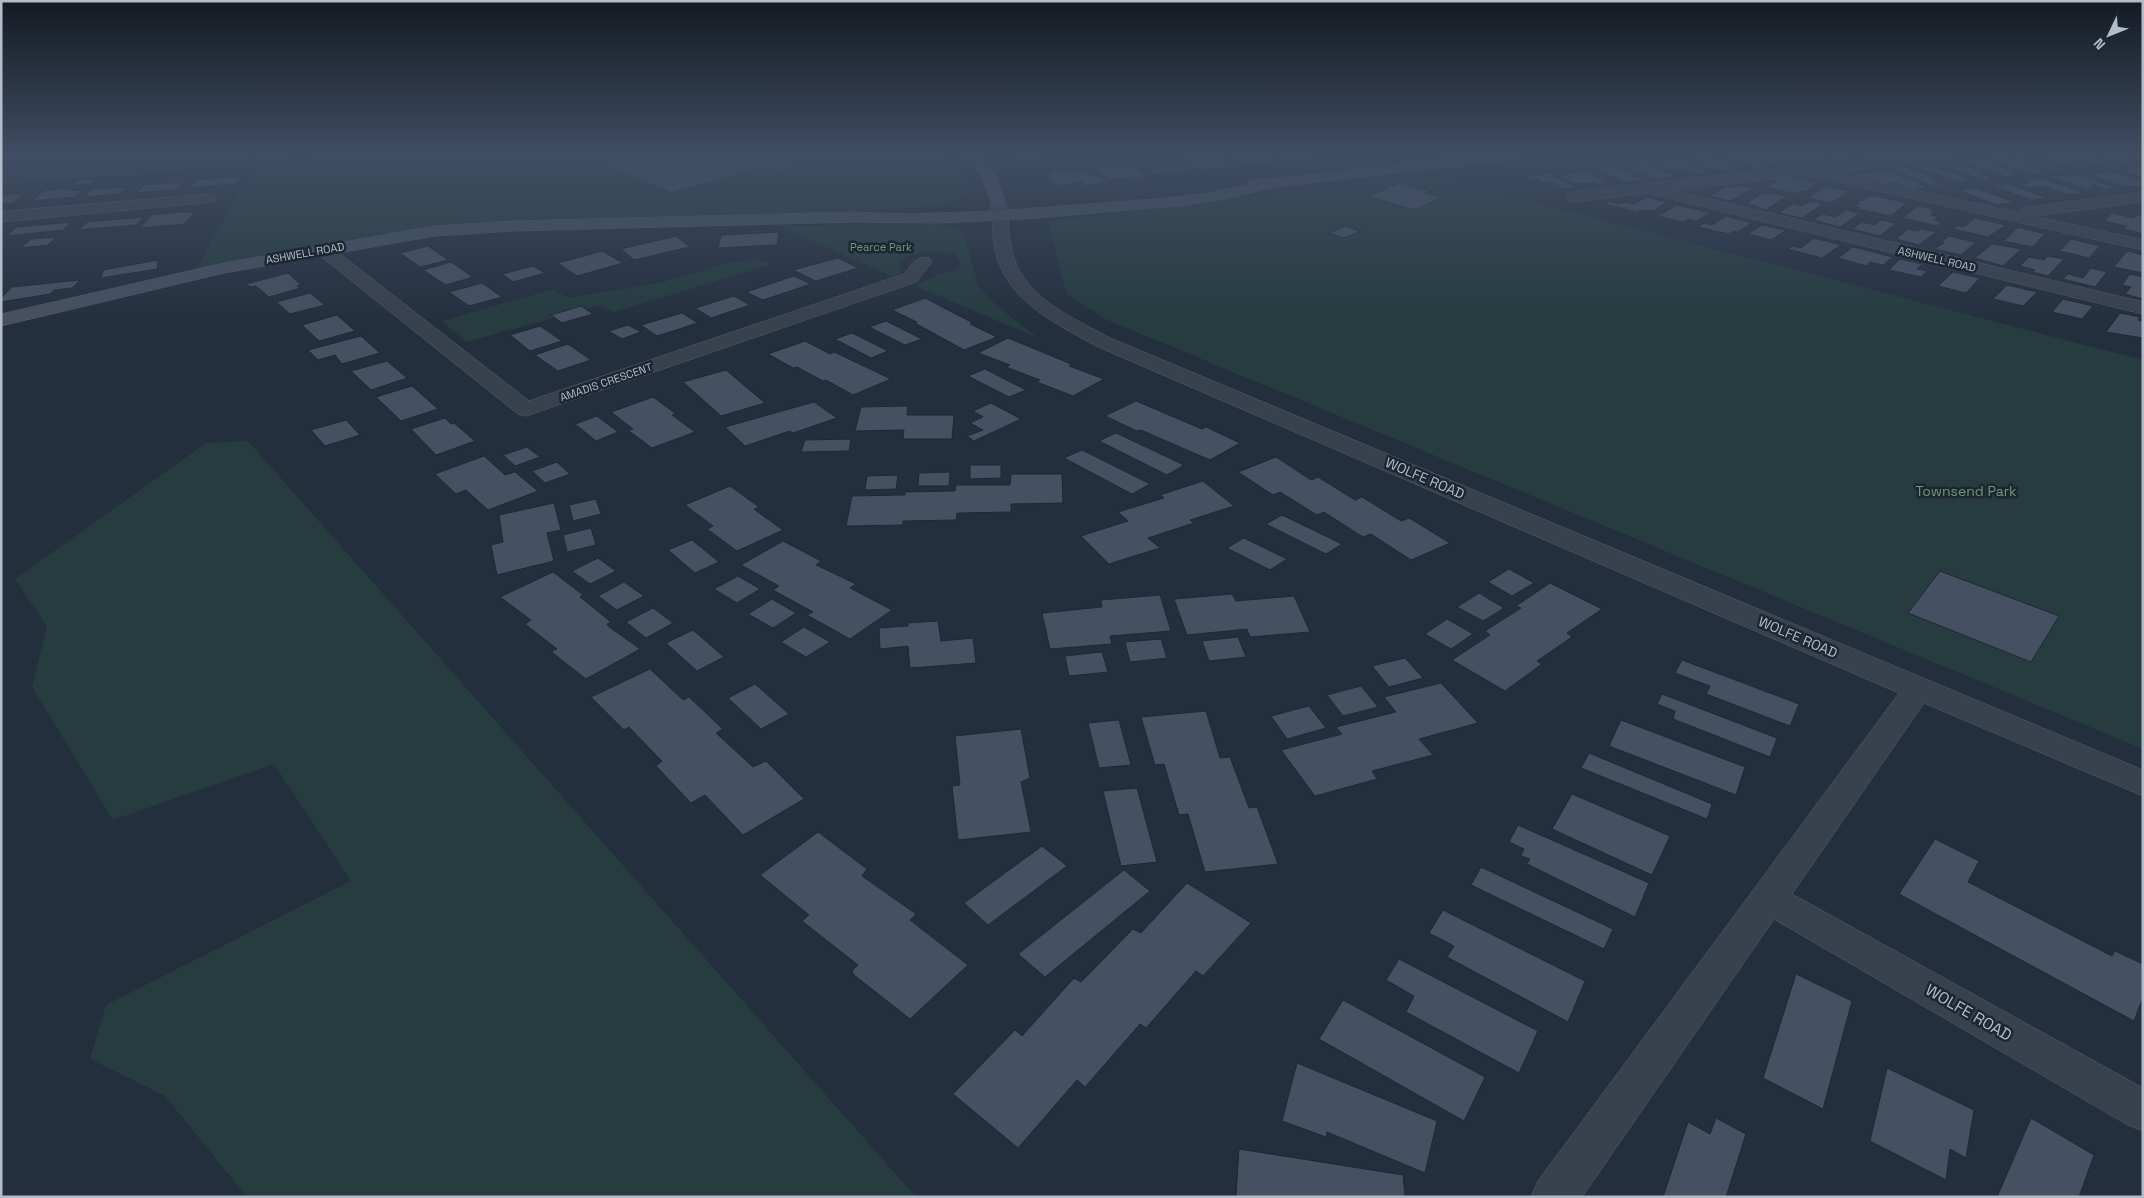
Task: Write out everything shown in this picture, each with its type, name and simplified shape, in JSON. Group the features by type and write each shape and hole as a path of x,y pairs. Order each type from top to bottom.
{"street":[{"path":"1,217 71,211"},
{"name":"ASHWELL ROAD","path":"1,320 191,275 408,234 464,228 853,217 890,220 989,211"},
{"name":"WOLFE ROAD","path":"999,211 1006,258 1018,284 1044,308 1103,342 2143,784"},
{"name":"ASHWELL ROAD","path":"1740,211 2143,308"},
{"name":"ASHWELL ROAD","path":"1991,211 2143,245"},
{"name":"ASHWELL ROAD","path":"2009,215 2039,211"},
{"name":"AMADIS CRESCENT","path":"324,250 526,409 910,278 922,262"},
{"path":"1554,1197 1918,689"},
{"name":"WOLFE ROAD","path":"1768,898 2143,1111"}],"green space":[{"path":"229,211 867,211 744,218 503,224 197,270 212,239"},
{"name":"Townsend Park","path":"1132,211 1568,211 2143,360 2143,749 1105,319 1066,293 1048,221"},
{"name":"Pearce Park","path":"946,225 964,234 978,285 996,305 1038,338 915,286 935,276 956,270 962,265 955,254 933,252 919,253 906,257 899,261 901,272 894,277 779,226"},
{"path":"756,259 772,264 614,312 600,305 466,342 442,321 553,289 568,298 660,283 728,263"},
{"path":"248,441 916,1197 247,1197 165,1096 90,1059 106,1005 351,881 274,764 113,820 32,687 47,626 15,579 206,443"}],"building":[{"path":"1666,211 1702,211 1711,213 1696,221 1689,219 1683,222 1657,216"},
{"path":"1782,211 1813,211 1802,218 1779,213"},
{"path":"1845,211 1860,213 1840,227 1813,220 1823,214 1836,217"},
{"path":"1866,211 1897,211 1891,216"},
{"path":"1912,211 1931,211 1935,212 1931,215 1938,217 1934,220 1941,222 1937,226 1903,218"},
{"path":"195,212 184,224 140,228 152,215"},
{"path":"2112,213 2134,218 2137,215 2143,217 2143,234 2124,229 2126,226 2104,221"},
{"path":"1726,216 1752,223 1738,232 1734,231 1729,234 1698,227 1704,223 1712,225"},
{"path":"144,217 136,225 79,230 87,222"},
{"path":"1975,218 2006,225 1988,237 1953,229 1957,226 1964,227"},
{"path":"1881,220 1896,223 1880,236 1852,229 1862,222 1875,225"},
{"path":"72,222 63,230 7,236 16,227"},
{"path":"1762,225 1785,231 1771,240 1748,234"},
{"path":"1346,226 1361,231 1344,238 1329,233"},
{"path":"2018,227 2045,234 2032,247 2004,241"},
{"path":"1908,229 1936,232 1919,245 1896,239"},
{"path":"779,232 777,245 718,248 721,235"},
{"path":"676,236 690,247 634,260 621,249"},
{"path":"1949,236 1976,242 1961,255 1934,249 1944,243 1941,242"},
{"path":"57,237 48,245 21,248 31,239"},
{"path":"1814,238 1841,245 1822,258 1788,249 1793,246 1801,248"},
{"path":"2071,239 2100,246 2089,258 2060,251"},
{"path":"1992,244 2021,249 2003,266 1975,258"},
{"path":"428,246 448,260 420,267 400,253"},
{"path":"1853,247 1893,257 1883,265 1870,262 1866,266 1838,258"},
{"path":"602,251 623,263 577,276 558,263"},
{"path":"2127,251 2143,255 2143,273 2114,267"},
{"path":"2048,256 2064,259 2048,276 2032,272 2035,270 2020,266 2029,257 2044,260"},
{"path":"838,258 858,268 816,281 793,270"},
{"path":"1900,259 1922,264 1917,269 1927,271 1921,277 1889,270"},
{"path":"158,260 157,269 101,278 103,270"},
{"path":"451,262 473,277 446,285 423,270"},
{"path":"533,266 545,273 513,282 502,274"},
{"path":"2091,268 2107,272 2095,287 2063,279 2068,274 2083,278"},
{"path":"1953,272 1980,278 1966,293 1938,286"},
{"path":"288,273 301,285 297,286 301,288 269,297 256,286 250,287 246,284"},
{"path":"2130,274 2143,277 2143,299 2125,294 2131,287 2122,285"},
{"path":"794,276 811,284 763,300 746,292"},
{"path":"80,280 72,288 54,290 50,294 1,302 1,298 12,287"},
{"path":"482,283 502,297 469,306 449,292"},
{"path":"2007,285 2037,292 2023,306 1993,299"},
{"path":"310,293 325,305 290,314 276,302"},
{"path":"734,296 750,305 711,318 695,308"},
{"path":"925,298 997,337 964,350 915,323 917,322 892,310"},
{"path":"2063,299 2093,306 2082,319 2052,312"},
{"path":"581,306 593,314 562,323 551,315"},
{"path":"682,313 698,323 657,336 641,325"},
{"path":"2120,313 2140,317 2138,320 2143,321 2143,338 2106,332"},
{"path":"337,315 355,331 319,341 302,325"},
{"path":"886,321 922,339 905,345 869,327"},
{"path":"628,325 641,332 622,339 609,331"},
{"path":"540,326 562,341 530,351 510,335"},
{"path":"852,333 888,351 871,358 835,339"},
{"path":"361,336 380,353 342,364 335,355 318,360 308,350"},
{"path":"1008,338 1071,364 1069,366 1104,379 1073,396 1037,382 1040,380 1006,367 1010,365 978,353"},
{"path":"805,341 830,354 834,352 891,379 853,395 826,380 823,381 797,367 793,368 768,354"},
{"path":"568,344 591,360 558,371 535,355"},
{"path":"387,361 407,378 371,390 351,371"},
{"path":"985,369 1026,390 1009,397 968,376"},
{"path":"726,370 765,403 721,416 683,382"},
{"path":"412,386 438,409 401,421 376,397"},
{"path":"653,397 676,414 672,415 695,432 652,448 628,430 633,429 611,412"},
{"path":"1136,401 1202,429 1206,427 1240,443 1210,460 1105,416"},
{"path":"814,402 837,418 793,433 790,431 745,446 725,427"},
{"path":"991,403 1021,419 974,441 967,436 983,430 970,423 983,417 973,411"},
{"path":"908,406 907,415 954,415 952,439 903,439 904,430 855,431 861,407"},
{"path":"597,416 618,432 596,441 575,424"},
{"path":"445,418 451,424 454,423 475,441 436,455 411,429"},
{"path":"346,420 360,435 325,446 311,430"},
{"path":"1116,433 1184,465 1167,475 1099,441"},
{"path":"851,439 849,451 801,452 805,440"},
{"path":"527,447 540,457 515,466 503,455"},
{"path":"1082,450 1150,484 1132,494 1064,458"},
{"path":"484,456 505,475 515,472 538,491 488,510 466,490 456,494 435,474"},
{"path":"1276,457 1311,480 1318,477 1355,500 1362,497 1401,521 1409,518 1450,543 1411,560 1371,534 1363,537 1324,512 1317,515 1280,492 1273,495 1238,472"},
{"path":"557,462 570,474 545,483 532,471"},
{"path":"970,465 1001,465 1001,478 970,479"},
{"path":"950,472 949,486 918,486 919,473"},
{"path":"1011,474 1062,474 1063,503 1011,504 1011,512 957,513 956,520 903,521 903,525 846,526 852,496 905,495 905,492 955,491 956,485 1010,485"},
{"path":"898,475 896,489 865,490 867,476"},
{"path":"1203,481 1234,506 1190,520 1194,523 1148,538 1160,548 1109,564 1081,536 1128,521 1118,512 1164,498 1160,495"},
{"path":"730,486 759,507 755,510 783,530 737,551 707,529 713,526 685,505"},
{"path":"596,499 601,514 573,521 569,505"},
{"path":"554,503 561,530 547,533 554,561 497,575 491,545 503,542 499,515"},
{"path":"1282,515 1342,544 1326,554 1266,524"},
{"path":"591,528 596,545 567,552 563,535"},
{"path":"1244,538 1287,559 1270,570 1227,548"},
{"path":"692,540 719,562 695,573 668,550"},
{"path":"783,541 821,561 816,565 856,584 850,588 892,610 850,639 807,615 813,612 773,590 779,586 741,565"},
{"path":"598,558 616,571 590,584 572,571"},
{"path":"1509,569 1534,583 1512,596 1488,582"},
{"path":"1940,571 2059,616 2031,662 1908,613"},
{"path":"553,572 583,595 580,597 611,622 607,624 608,626 640,649 586,679 554,654 552,651 557,649 525,624 531,620 500,597"},
{"path":"738,576 760,589 737,603 714,589"},
{"path":"624,582 644,596 617,610 598,596"},
{"path":"1550,583 1602,609 1567,633 1572,637 1537,661 1542,664 1505,691 1452,660 1490,635 1485,631 1521,608 1516,606"},
{"path":"1479,593 1504,608 1483,621 1457,607"},
{"path":"1232,594 1236,601 1294,596 1310,632 1250,637 1247,629 1187,635 1174,599"},
{"path":"1160,595 1171,631 1110,636 1112,644 1050,649 1042,613 1102,607 1101,600"},
{"path":"772,599 796,613 773,628 748,614"},
{"path":"653,608 673,623 646,638 626,622"},
{"path":"1447,619 1473,634 1451,649 1425,634"},
{"path":"938,621 941,641 973,638 976,663 910,668 908,646 880,649 879,628 908,626 908,623"},
{"path":"804,627 830,642 806,657 781,642"},
{"path":"693,630 724,657 697,671 666,643"},
{"path":"1238,637 1246,657 1209,661 1202,641"},
{"path":"1161,639 1167,658 1130,662 1125,642"},
{"path":"1102,652 1108,672 1069,676 1065,656"},
{"path":"1405,658 1423,678 1389,687 1372,666"},
{"path":"1682,660 1799,704 1790,726 1706,694 1710,686 1675,673"},
{"path":"650,669 683,700 689,697 723,729 716,733 753,767 766,761 804,799 743,835 705,795 691,803 656,766 662,761 629,727 624,730 591,697"},
{"path":"1441,683 1478,723 1419,739 1433,755 1372,771 1377,779 1315,796 1281,750 1342,734 1336,727 1396,712 1384,697"},
{"path":"755,684 789,714 761,729 728,698"},
{"path":"1361,686 1378,707 1343,716 1327,695"},
{"path":"1662,694 1777,738 1770,757 1673,719 1675,711 1657,704"},
{"path":"1309,706 1326,728 1287,739 1271,716"},
{"path":"1206,711 1220,758 1230,757 1249,808 1257,807 1278,864 1205,872 1188,814 1179,815 1164,764 1155,765 1141,717"},
{"path":"1119,720 1131,765 1099,768 1088,723"},
{"path":"1621,720 1745,767 1736,795 1609,746"},
{"path":"1021,729 1030,778 1021,782 1031,832 958,840 952,786 960,785 955,736"},
{"path":"1589,753 1712,804 1707,819 1581,768"},
{"path":"1137,788 1157,862 1121,866 1103,791"},
{"path":"1572,794 1670,836 1652,875 1552,829"},
{"path":"1518,825 1649,883 1635,917 1527,864 1530,859 1521,856 1524,849 1509,842"},
{"path":"818,832 867,869 862,876 916,914 910,920 968,965 910,1019 854,975 852,971 858,965 802,921 809,915 760,875"},
{"path":"1935,839 1979,861 1968,882 2112,956 2115,951 2143,964 2143,997 2134,1021 1899,894"},
{"path":"1042,846 1067,866 988,925 964,903"},
{"path":"1481,867 1613,929 1604,949 1471,885"},
{"path":"1124,870 1150,891 1045,977 1018,954"},
{"path":"1187,883 1251,923 1203,976 1196,971 1146,1028 1140,1024 1085,1087 1077,1080 1018,1148 953,1094 1015,1030 1022,1036 1074,978 1081,982 1133,929 1141,933"},
{"path":"1443,910 1585,981 1568,1022 1447,957 1454,946 1429,933"},
{"path":"1399,959 1538,1031 1519,1073 1406,1012 1414,996 1386,980"},
{"path":"1796,974 1852,1001 1823,1109 1763,1078"},
{"path":"1343,1000 1485,1077 1464,1121 1319,1039"},
{"path":"1297,1063 1437,1121 1425,1173 1327,1132 1326,1137 1282,1121"},
{"path":"1887,1068 1974,1110 1966,1158 1950,1149 1946,1180 1870,1141"},
{"path":"1716,1118 1746,1134 1726,1197 1663,1197 1688,1122 1710,1134"},
{"path":"2031,1118 2094,1155 2079,1197 1997,1197"},
{"path":"1239,1149 1403,1175 1405,1197 1236,1197"}]}
